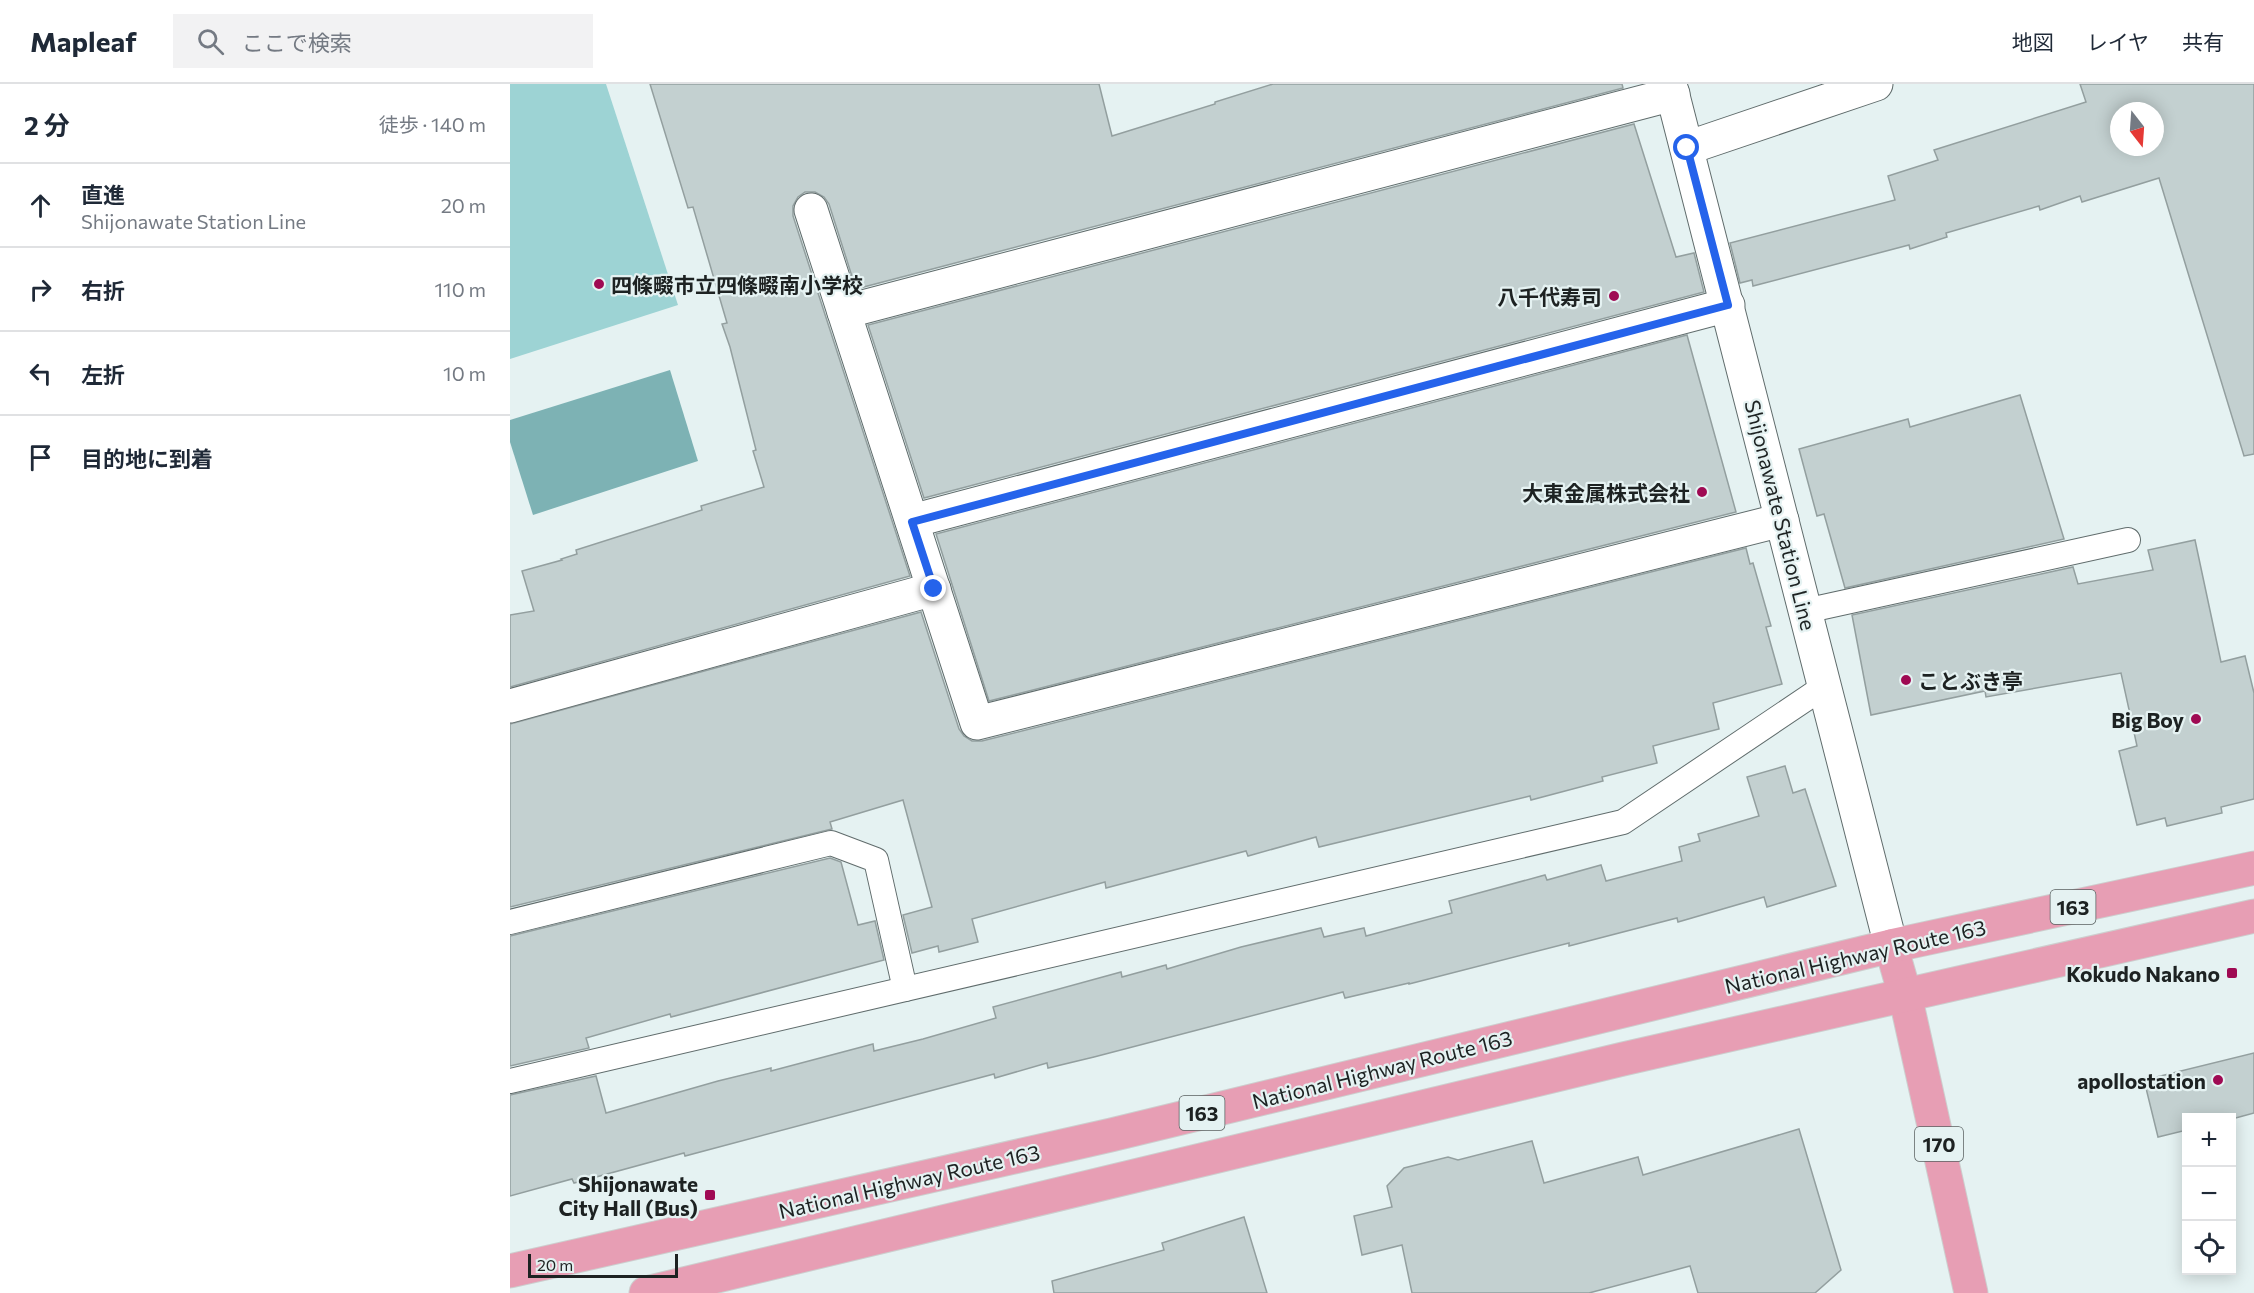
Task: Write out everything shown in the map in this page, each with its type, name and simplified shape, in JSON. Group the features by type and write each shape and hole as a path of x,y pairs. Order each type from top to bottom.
{"highway":[{"name":"National Highway Route 163","path":"510,1271 1122,1132 1891,946 2254,868"},
{"name":"163","path":"646,1293 1634,1056 2254,916"},
{"name":"170","path":"1891,946 1905,995 1971,1293"}],"street":[{"path":"1687,148 1876,84"},
{"path":"844,312 1672,89"},
{"name":"Shijonawate Station Line","path":"1672,89 1891,946"},
{"path":"811,210 978,723 1782,520"},
{"path":"912,522 1728,305"},
{"path":"510,706 934,589"}],"lane":[{"path":"1805,611 2128,540"},
{"path":"510,1081 1623,822 1825,686"},
{"path":"510,922 831,843 876,860 905,989"}],"shaded area":[{"path":"510,84 606,84 678,305 510,359"},
{"path":"670,370 698,461 533,515 510,442 510,420"}],"building":[{"path":"650,84 1099,84 1112,136 1273,84 1622,84 1623,88 856,289 829,204 824,197 815,192 805,192 798,197 793,206 793,216 910,576 510,687 510,615 534,611 522,571 562,560 577,554 576,550 702,510 701,506 764,487 753,451 756,450 730,347 722,324 727,323 693,207 688,208"},
{"path":"2080,84 2254,84 2254,454 2244,456 2159,178 2082,202 2080,196 2040,210 2039,206 1946,233 1947,237 1910,249 1909,245 1753,286 1752,280 1740,283 1730,243 1895,200 1888,176 1938,160 1934,150 2086,102"},
{"path":"1634,124 1676,257 1694,253 1704,292 924,498 868,325"},
{"path":"1687,335 1736,512 989,701 936,534"},
{"path":"2020,395 2064,539 1845,588 1824,514 1817,516 1799,449 1908,419 1910,427"},
{"path":"2195,540 2221,662 2245,656 2254,693 2254,799 2221,807 2222,813 2167,826 2165,818 2137,825 2119,751 2137,746 2121,673 1986,697 1985,691 1871,715 1852,615 2073,567 2078,584 2153,570 2148,550"},
{"path":"1746,548 1750,564 1753,563 1771,626 1766,627 1782,684 1713,703 1719,729 1653,746 1657,763 1602,777 1603,781 1531,800 1530,796 1319,847 1316,837 1248,856 1246,851 1106,888 1105,882 972,919 978,942 939,952 938,946 912,953 903,915 932,907 903,800 830,822 832,829 510,907 510,724 921,612 959,729 972,741 982,741"},
{"path":"1785,766 1793,793 1805,789 1836,886 1767,907 1764,897 1678,922 1677,918 1569,946 1569,943 1345,998 1343,992 1094,1057 1048,1068 1047,1063 995,1078 994,1074 685,1156 684,1153 574,1183 572,1179 510,1196 510,1095 596,1076 606,1113 718,1081 771,1068 771,1071 873,1044 874,1051 923,1039 996,1018 993,1007 1121,972 1122,977 1166,965 1167,969 1241,947 1321,928 1324,937 1364,928 1366,936 1452,913 1449,901 1545,875 1547,880 1601,865 1606,881 1682,861 1679,847 1700,841 1698,834 1759,816 1747,777"},
{"path":"830,858 841,862 858,925 875,921 884,960 671,1017 670,1014 586,1038 589,1048 510,1066 510,936"},
{"path":"2254,1053 2254,1113 2236,1118 2236,1113 2182,1113 2182,1131 2158,1137 2144,1080"},
{"path":"1799,1129 1841,1270 1815,1293 1698,1293 1690,1266 1589,1293 1412,1293 1402,1245 1362,1255 1354,1216 1392,1207 1387,1186 1404,1168 1448,1157 1458,1160 1532,1141 1544,1183 1638,1157 1643,1175"},
{"path":"1244,1217 1267,1293 1054,1293 1052,1281 1164,1250 1162,1243"}],"place":[{"name":"四條畷市立四條畷南小学校","path":"599,284"},
{"name":"八千代寿司","path":"1614,296"},
{"name":"大東金属株式会社","path":"1702,492"},
{"name":"ことぶき亭","path":"1906,680"},
{"name":"Big Boy","path":"2196,719"},
{"name":"Kokudo Nakano","path":"2232,973"},
{"name":"apollostation","path":"2218,1080"},
{"name":"Shijonawate City Hall (Bus)","path":"710,1195"}],"route":[{"path":"934,589 912,522 1728,305 1687,148"}]}
